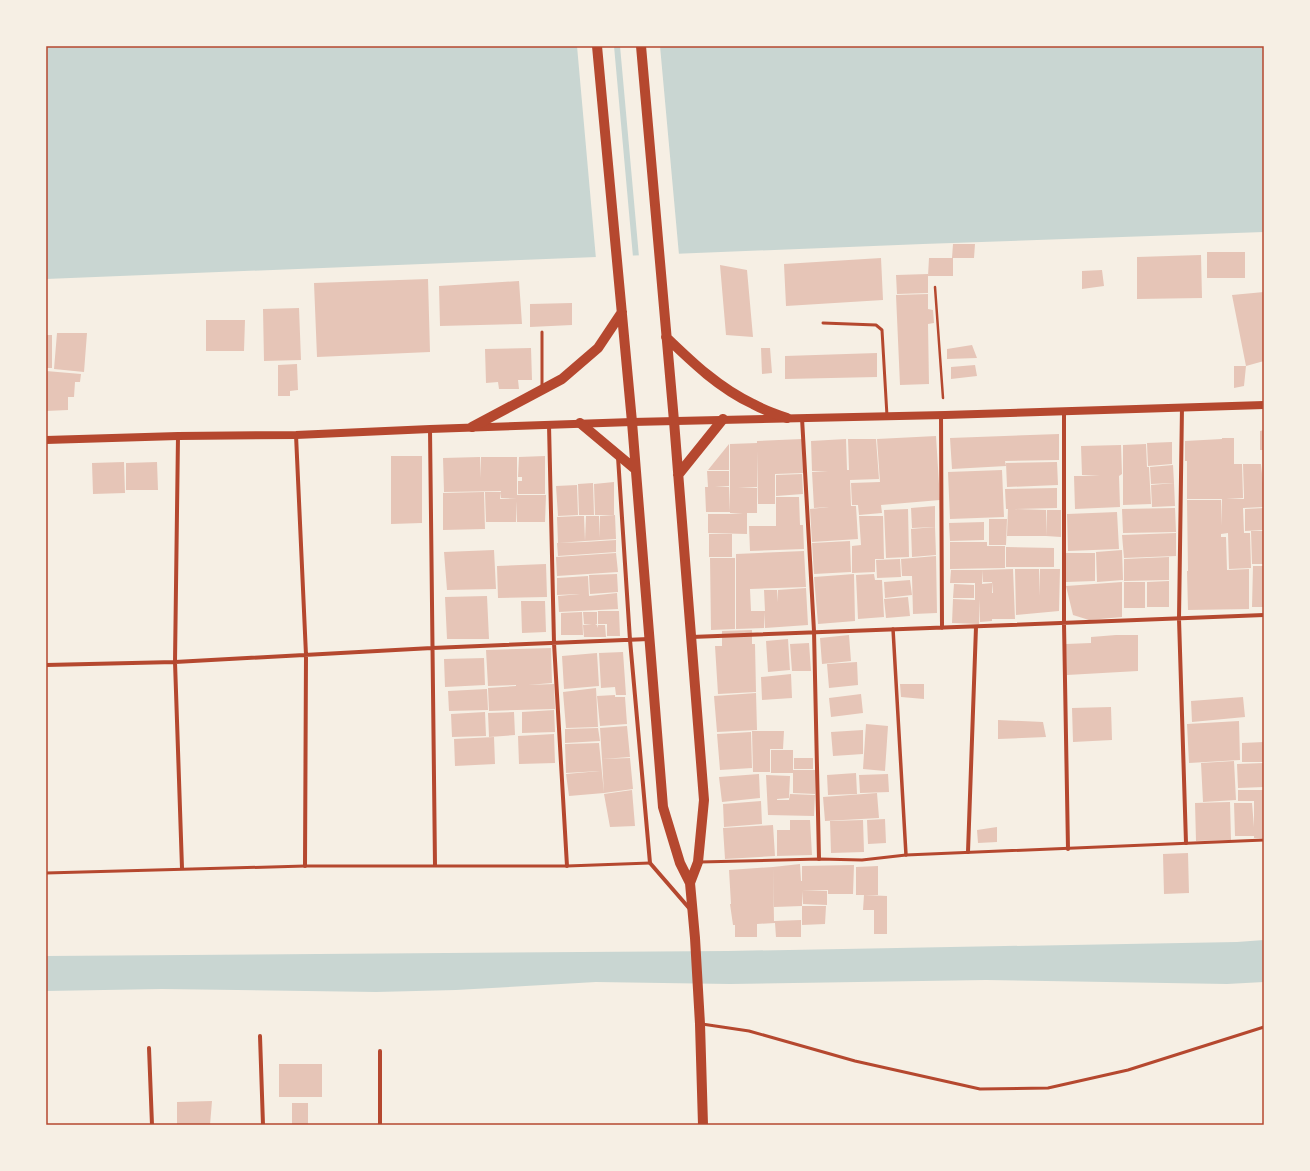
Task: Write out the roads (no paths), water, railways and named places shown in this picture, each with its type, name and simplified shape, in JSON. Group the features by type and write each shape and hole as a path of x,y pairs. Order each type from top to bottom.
{"main road":[{"path":"598,46 632,422 663,807 680,863 690,883"},
{"path":"641,46 674,421 704,800 698,862 690,883 700,1024 703,1125"},
{"path":"472,427 562,379 598,348 622,312"},
{"path":"666,337 693,363 722,386 753,404 787,418"},
{"path":"46,440 178,436 296,435 472,427 723,419 943,415 1264,405"},
{"path":"678,475 723,419"},
{"path":"580,424 635,469"}],"street":[{"path":"1182,407 1179,619 1186,843"},
{"path":"1064,411 1064,624 1068,849"},
{"path":"942,628 943,415"},
{"path":"802,418 814,632 819,859"},
{"path":"549,425 554,643 568,866"},
{"path":"430,429 435,865"},
{"path":"296,435 306,655 305,866"},
{"path":"178,436 175,662 182,868"},
{"path":"618,455 630,640 650,863 691,910"},
{"path":"690,637 1064,624 1264,615"},
{"path":"968,852 976,627"},
{"path":"893,629 906,855"},
{"path":"46,665 175,662 432,648 650,639"},
{"path":"260,1036 263,1125"},
{"path":"149,1048 152,1125"},
{"path":"380,1051 380,1125"}],"lane":[{"path":"823,323 876,325 882,330 887,416"},
{"path":"542,332 542,390"},
{"path":"698,862 819,859 862,860 906,855 1264,840"},
{"path":"46,873 182,868 435,865 568,866 650,863"},
{"path":"700,1024 750,1031 855,1061 980,1089 1048,1088 1128,1070 1264,1027"}]}
